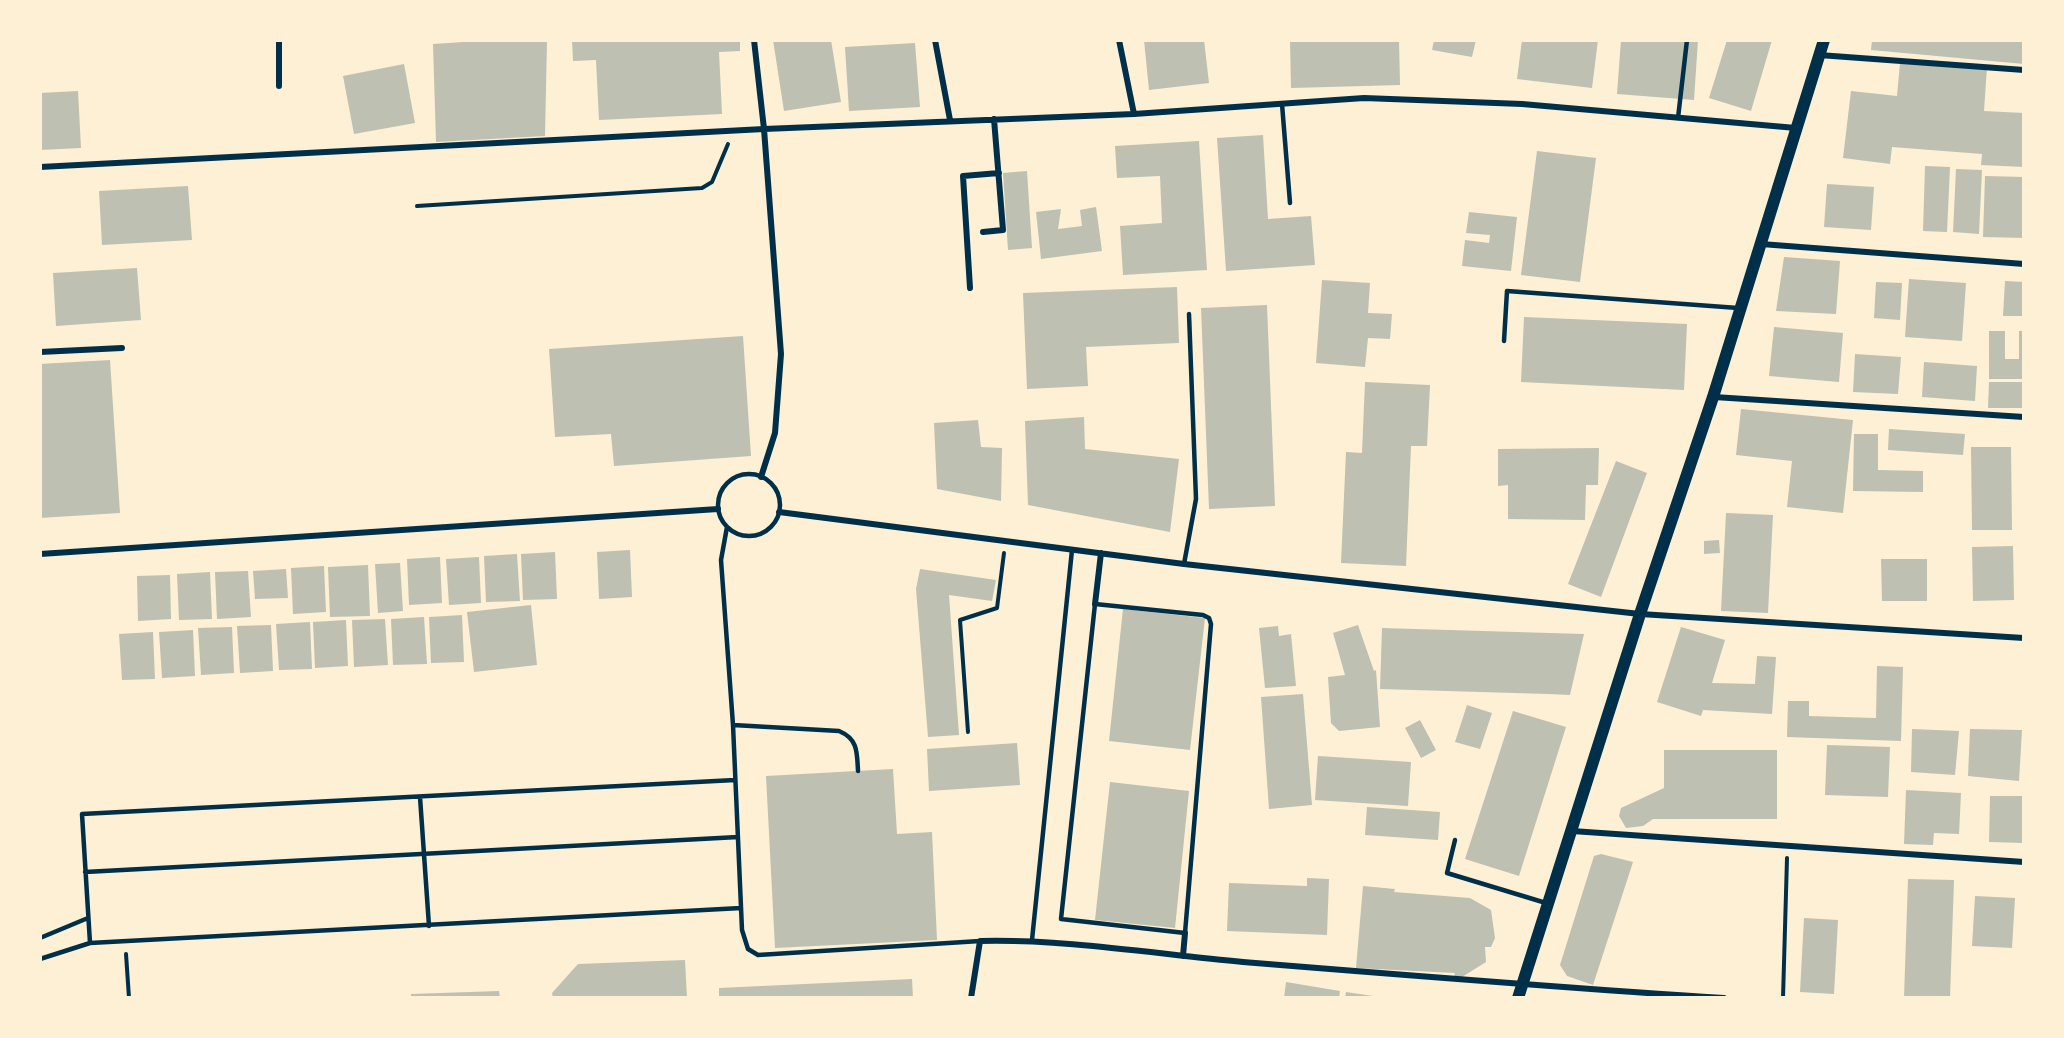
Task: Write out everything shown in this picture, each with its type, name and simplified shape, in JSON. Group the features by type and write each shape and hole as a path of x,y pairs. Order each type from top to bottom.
{"main road":[{"path":"1520,992 1640,614 1713,397 1824,40"}],"street":[{"path":"279,40 279,86"},
{"path":"754,40 764,129 781,354 775,433 761,477"},
{"path":"935,40 950,120"},
{"path":"1119,40 1134,114"},
{"path":"1820,55 2024,70"},
{"path":"40,167 764,129 1134,114 1364,98 1522,104 1797,128"},
{"path":"983,232 1003,231 994,119"},
{"path":"970,288 963,176 999,173"},
{"path":"1761,244 2024,264"},
{"path":"40,352 122,348"},
{"path":"1713,397 2024,417"},
{"path":"40,554 718,509"},
{"path":"779,512 1184,564 1640,614 2024,638"},
{"path":"1095,604 1101,553"},
{"path":"1572,831 2024,862"},
{"path":"1183,957 1185,933"},
{"path":"972,998 980,942 1032,940 1520,992 1724,998"}],"lane":[{"path":"1678,118 1687,40"},
{"path":"1282,104 1290,203"},
{"path":"1504,341 1507,291 1741,308"},
{"path":"1184,564 1196,499 1189,314"},
{"path":"727,527 743,535 761,533 775,521 779,512 778,495 774,488 761,477 743,475 734,478 721,491 718,509 727,527 721,560 733,725 741,908 744,942 748,949 758,955 980,942"},
{"path":"1032,940 1072,550"},
{"path":"1095,604 1203,615 1209,618 1211,624 1185,933 1061,920 1095,604"},
{"path":"733,725 840,731 851,736 854,742 858,771"},
{"path":"90,943 82,814 735,780"},
{"path":"420,797 429,926"},
{"path":"85,872 738,837"},
{"path":"1455,840 1447,873 1548,904"},
{"path":"40,959 90,943 741,908"},
{"path":"40,938 88,918"}],"path":[{"path":"417,206 702,188 715,176 732,131"},
{"path":"968,732 960,620 997,608 1005,541"},
{"path":"1783,998 1788,846"},
{"path":"126,941 129,998"}],"building":[{"path":"494,40 547,40 545,136 436,142 433,44"},
{"path":"572,40 740,40 740,51 719,52 722,114 599,120 596,60 573,61"},
{"path":"773,40 831,40 841,102 784,111"},
{"path":"1144,40 1204,40 1209,83 1149,90"},
{"path":"1290,40 1399,40 1400,85 1291,88"},
{"path":"1434,40 1476,40 1472,57 1432,50"},
{"path":"1522,40 1598,40 1592,88 1517,79"},
{"path":"1621,40 1698,40 1694,100 1617,94"},
{"path":"1727,40 1772,40 1751,111 1709,98"},
{"path":"1872,40 2024,40 2024,64 1871,50"},
{"path":"915,43 920,107 849,111 845,47"},
{"path":"1900,63 1987,67 1984,111 2024,113 2024,167 1981,165 1982,154 1892,147 1890,164 1843,158 1851,91 1897,96"},
{"path":"404,64 415,123 354,134 343,76"},
{"path":"78,91 81,148 40,150 40,93"},
{"path":"1263,135 1268,219 1311,216 1315,265 1226,271 1217,138"},
{"path":"1199,141 1207,270 1123,275 1120,226 1162,223 1160,176 1117,178 1115,146"},
{"path":"1537,151 1596,158 1580,282 1521,275"},
{"path":"1925,166 1950,167 1947,232 1923,231"},
{"path":"1956,169 1982,170 1979,234 1953,232"},
{"path":"1027,171 1032,248 1008,250 1003,173"},
{"path":"1985,176 2024,177 2024,238 1983,237"},
{"path":"1827,184 1874,187 1871,230 1824,227"},
{"path":"188,186 192,240 102,245 99,191"},
{"path":"1096,207 1102,251 1041,259 1036,212 1061,209 1058,229 1082,226 1080,210"},
{"path":"1469,212 1517,217 1511,271 1462,266 1465,240 1489,243 1490,235 1466,233"},
{"path":"1784,257 1840,261 1836,314 1776,311"},
{"path":"137,268 141,320 56,326 53,273"},
{"path":"1909,279 1966,283 1962,341 1905,337"},
{"path":"1322,280 1370,283 1368,313 1392,314 1390,339 1368,338 1365,367 1316,363"},
{"path":"2005,281 2024,282 2024,316 2003,316"},
{"path":"1876,282 1902,283 1900,320 1874,318"},
{"path":"1177,287 1179,343 1086,347 1088,386 1027,389 1023,293"},
{"path":"1267,305 1275,506 1209,509 1201,308"},
{"path":"1524,317 1687,324 1684,390 1521,382"},
{"path":"1774,327 1843,333 1839,382 1769,376"},
{"path":"1989,331 2005,331 2005,359 2019,359 2019,331 2024,331 2024,379 1989,379"},
{"path":"743,336 751,456 614,466 611,434 555,437 549,349"},
{"path":"1855,354 1901,357 1898,394 1853,392"},
{"path":"110,360 120,513 40,518 40,364"},
{"path":"1924,362 1977,366 1975,401 1922,397"},
{"path":"1365,382 1430,385 1427,446 1411,446 1406,566 1341,563 1346,452 1362,453"},
{"path":"1989,382 2024,382 2024,408 1988,408"},
{"path":"1741,409 1853,420 1843,513 1787,507 1792,461 1736,455"},
{"path":"1084,417 1085,449 1179,459 1170,532 1028,505 1025,421"},
{"path":"978,420 981,447 1002,448 1001,501 937,489 934,423"},
{"path":"1889,429 1965,434 1963,455 1888,450"},
{"path":"1854,434 1878,434 1878,470 1923,471 1923,492 1853,491"},
{"path":"1971,447 2011,447 2012,530 1972,530"},
{"path":"1599,448 1598,485 1586,485 1585,520 1508,519 1508,485 1498,486 1498,449"},
{"path":"1616,461 1647,473 1601,597 1568,584"},
{"path":"1726,513 1773,515 1768,613 1721,611"},
{"path":"1719,540 1720,553 1704,554 1704,541"},
{"path":"2013,546 2014,600 1973,601 1972,547"},
{"path":"630,550 632,597 599,599 597,552"},
{"path":"555,552 557,599 523,600 521,554"},
{"path":"517,554 520,601 486,602 484,556"},
{"path":"440,557 442,603 409,605 407,559"},
{"path":"479,557 481,603 449,605 446,559"},
{"path":"1881,559 1927,559 1927,601 1882,601"},
{"path":"400,563 403,611 378,613 375,564"},
{"path":"368,565 370,616 330,617 328,567"},
{"path":"324,566 326,612 293,614 291,568"},
{"path":"286,569 288,598 255,599 253,571"},
{"path":"920,569 996,580 992,601 949,595 959,735 928,737 916,589"},
{"path":"248,571 251,617 217,619 215,572"},
{"path":"210,572 212,619 179,620 177,574"},
{"path":"170,575 171,619 138,621 137,576"},
{"path":"531,605 537,665 474,672 467,612"},
{"path":"1123,609 1205,618 1190,750 1109,741"},
{"path":"462,615 464,662 431,663 429,617"},
{"path":"424,617 427,664 393,665 391,619"},
{"path":"385,619 388,665 354,667 352,620"},
{"path":"346,620 348,666 315,668 313,622"},
{"path":"310,622 312,669 279,670 276,624"},
{"path":"271,625 273,671 240,673 237,626"},
{"path":"1358,625 1374,671 1376,670 1380,727 1339,731 1331,723 1328,677 1345,675 1333,633"},
{"path":"1278,626 1279,636 1291,634 1296,686 1265,688 1259,628"},
{"path":"232,627 234,673 201,675 198,628"},
{"path":"1681,627 1725,640 1712,683 1755,684 1757,656 1776,657 1772,714 1703,710 1701,716 1657,702"},
{"path":"1382,628 1584,634 1570,695 1380,689"},
{"path":"193,630 195,676 162,678 159,632"},
{"path":"153,632 155,679 122,680 119,634"},
{"path":"1877,666 1903,667 1901,741 1787,737 1788,701 1809,701 1809,716 1876,718"},
{"path":"1303,694 1312,805 1269,809 1261,697"},
{"path":"1467,705 1492,713 1480,749 1455,742"},
{"path":"1513,711 1566,727 1519,876 1465,859"},
{"path":"1420,720 1436,750 1421,758 1405,728"},
{"path":"1912,729 1959,731 1955,775 1911,772"},
{"path":"1970,729 2022,730 2019,781 1968,776"},
{"path":"1017,743 1020,785 929,791 927,749"},
{"path":"1827,745 1890,747 1888,797 1825,795"},
{"path":"1664,750 1777,750 1777,819 1653,819 1643,826 1626,828 1619,816 1621,808 1664,788"},
{"path":"1318,756 1411,762 1408,806 1315,800"},
{"path":"893,769 897,834 932,832 937,940 775,948 766,776"},
{"path":"1110,782 1189,791 1175,928 1095,920"},
{"path":"1906,790 1961,793 1959,834 1934,833 1933,845 1904,844"},
{"path":"1990,796 2024,796 2024,843 1989,842"},
{"path":"1367,807 1440,812 1438,840 1365,835"},
{"path":"1601,854 1633,862 1593,985 1567,976 1560,965 1594,856"},
{"path":"1307,878 1329,879 1327,935 1227,931 1229,883 1307,886"},
{"path":"1908,879 1954,880 1950,998 1904,998"},
{"path":"1363,886 1395,889 1394,892 1470,898 1491,910 1495,938 1491,947 1485,947 1486,962 1462,977 1454,977 1455,973 1356,968"},
{"path":"1975,896 2015,898 2012,948 1972,946"},
{"path":"1804,918 1838,920 1834,994 1800,992"},
{"path":"685,960 687,998 553,998 552,993 578,964"},
{"path":"912,979 913,998 719,998 719,988"},
{"path":"1286,982 1340,991 1339,998 1284,998"},
{"path":"499,991 500,998 411,998 411,994"},
{"path":"1346,992 1373,996 1373,998 1345,998"}]}
